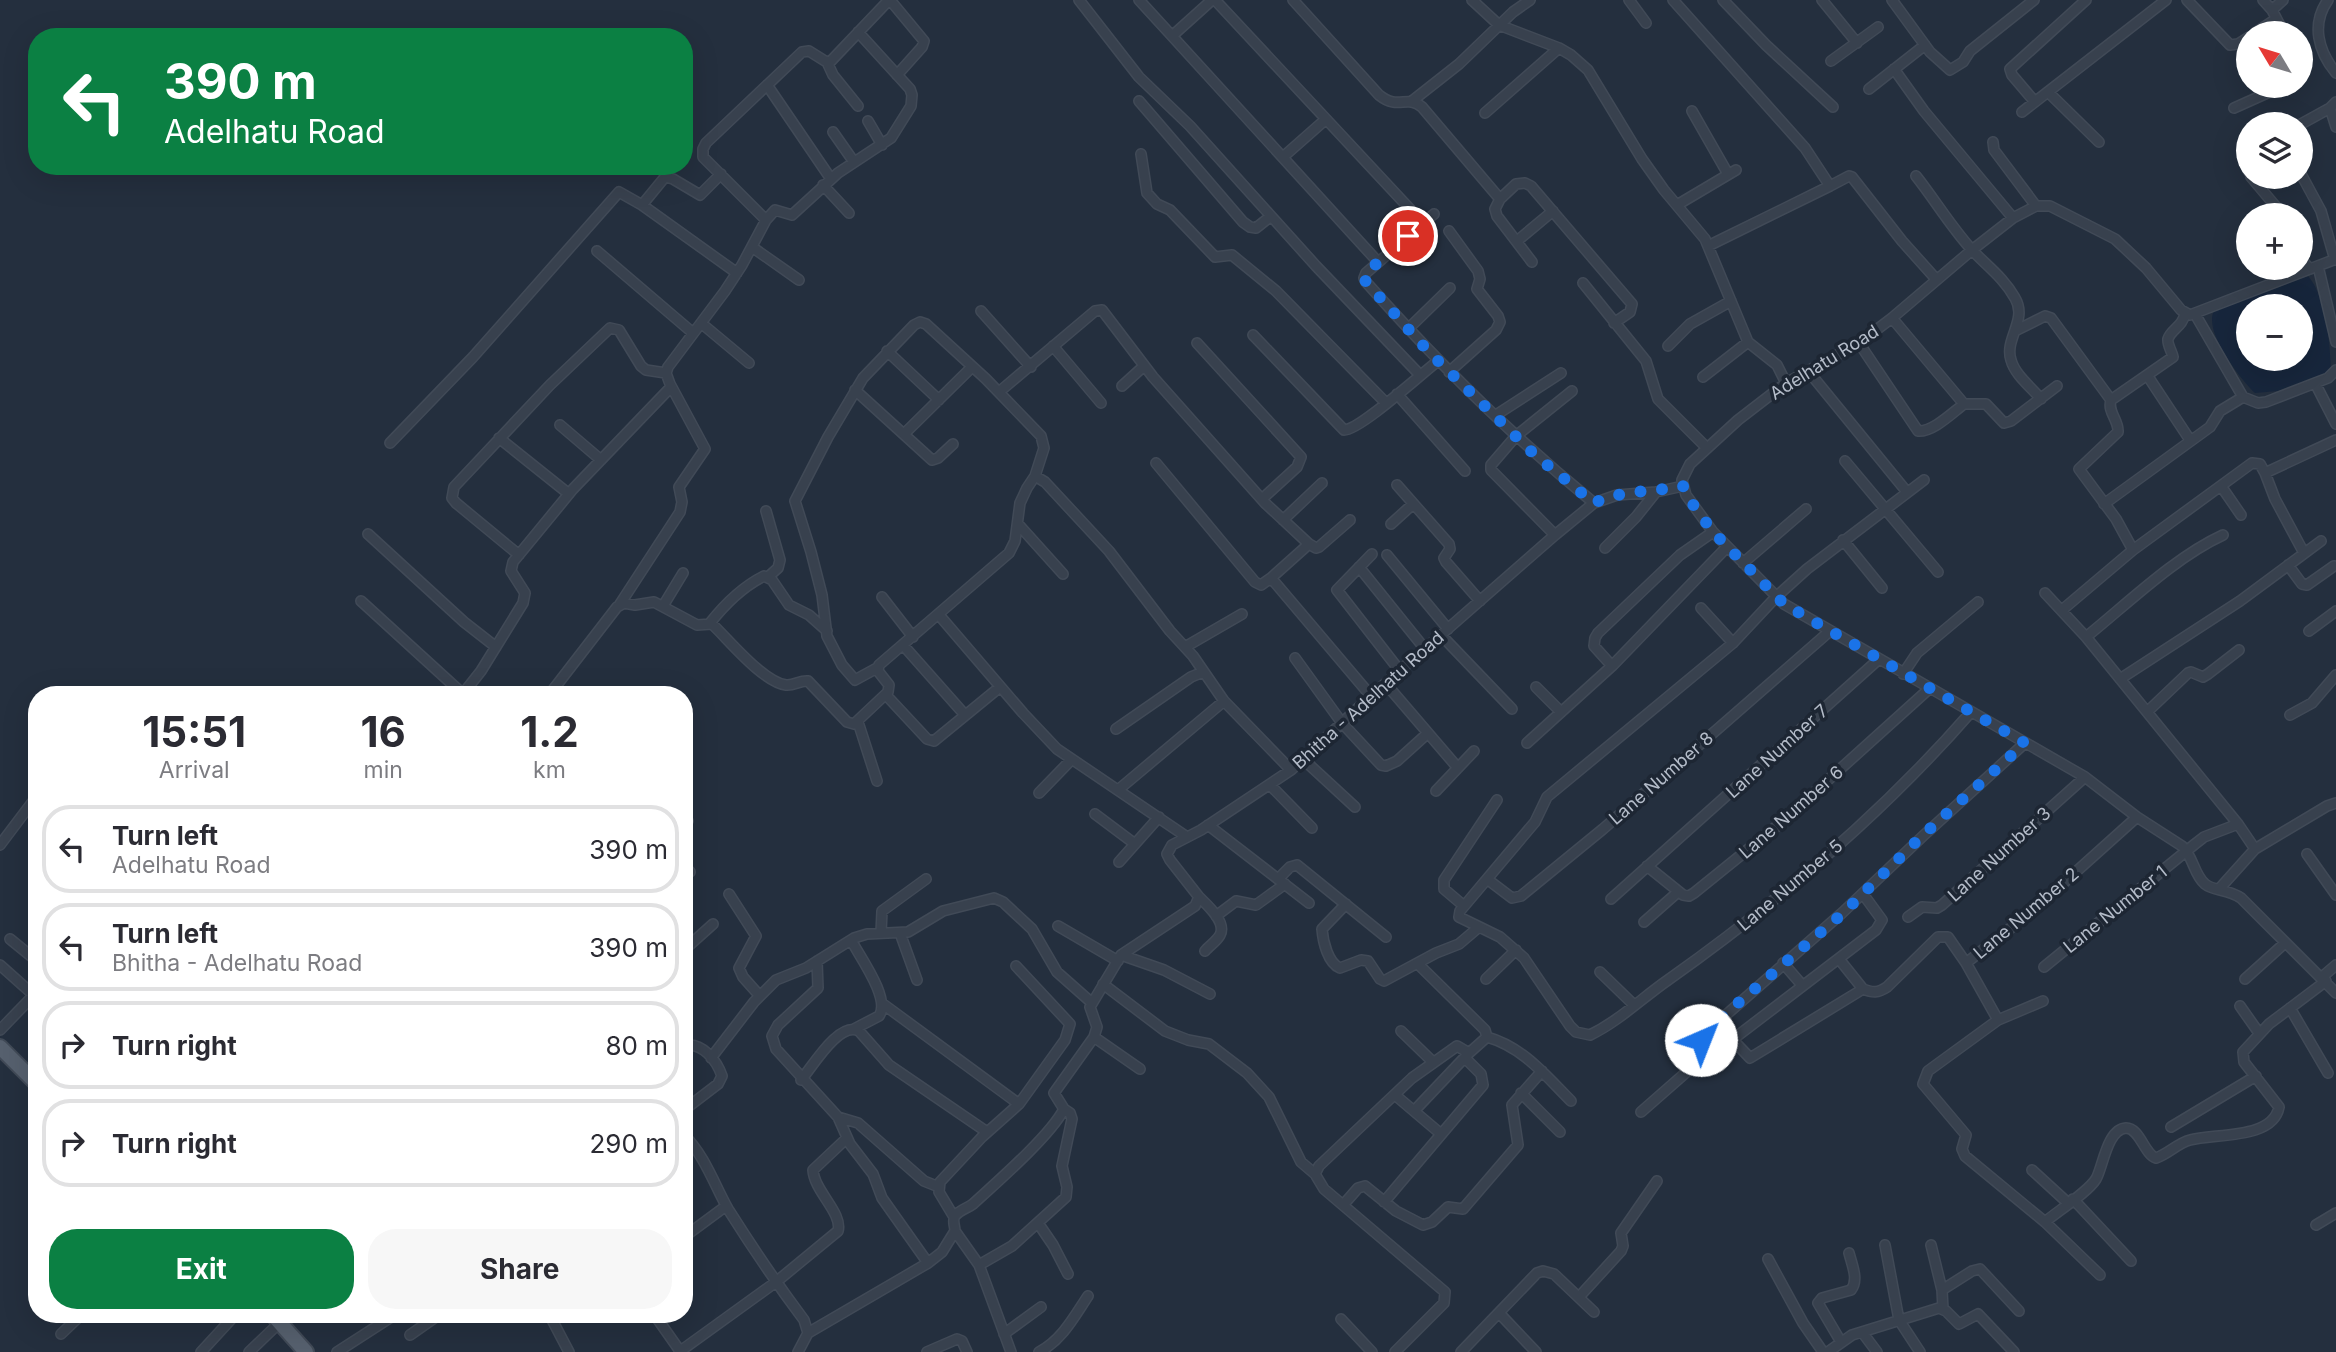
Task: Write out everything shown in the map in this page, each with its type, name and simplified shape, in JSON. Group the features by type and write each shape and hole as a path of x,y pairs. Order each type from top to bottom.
{"main road":[{"path":"0,1037 28,1065"},
{"path":"0,1047 28,1075"},
{"path":"274,1323 295,1352"},
{"path":"275,1323 306,1352"}],"street":[{"path":"827,62 890,0 924,41 922,47 897,75"},
{"path":"1079,0 1139,77 1190,126 1420,375"},
{"path":"1139,0 1378,262"},
{"path":"1172,36 1213,0 1423,223"},
{"path":"1293,0 1379,95 1393,103 1412,101 1459,64 1513,12 1530,0"},
{"path":"1472,0 1499,25 1559,48 1588,70 1642,159 1701,233 1748,342 1777,365 1786,383"},
{"path":"1629,0 1646,23"},
{"path":"1673,0 1805,148 1830,186"},
{"path":"1723,0 1766,45 1833,107"},
{"path":"1822,0 1857,43"},
{"path":"1892,0 1925,45 1952,70 1965,60 1970,51 2034,0"},
{"path":"2035,102 2010,69 2086,0"},
{"path":"2022,112 2166,0"},
{"path":"2188,0 2230,45 2236,44"},
{"path":"2263,0 2278,21"},
{"path":"2267,21 2283,0"},
{"path":"2328,0 2319,17 2318,32 2322,52 2336,73"},
{"path":"1831,61 1878,27"},
{"path":"666,373 737,273 766,220 775,210 792,215 827,182 882,145 899,129 912,100 910,89 858,33"},
{"path":"1869,89 1925,45"},
{"path":"1485,113 1559,48"},
{"path":"766,220 704,157 704,146 766,85 806,51 827,62 832,75 858,106"},
{"path":"1894,69 1924,111 2013,218"},
{"path":"766,85 849,213"},
{"path":"2048,92 2099,142"},
{"path":"2234,108 2256,98"},
{"path":"1412,101 1422,107 1500,199"},
{"path":"1139,102 1243,222 1256,228 1271,216"},
{"path":"2313,117 2333,105 2336,127"},
{"path":"1677,205 1732,172 1692,111"},
{"path":"1283,157 1325,120"},
{"path":"868,121 882,145"},
{"path":"834,132 855,162"},
{"path":"1993,142 1994,150 2036,206 2050,206 2115,239 2146,268 2190,314 2234,378 2243,397 2262,403 2328,378 2336,370"},
{"path":"1141,154 1146,188 1157,204 1170,210 1215,257 1232,255 1276,291 1386,403"},
{"path":"642,205 665,177 673,178 700,195 721,174"},
{"path":"1708,246 1849,176 1936,279"},
{"path":"1916,176 1972,250 1995,271 2016,300 2020,311 2009,349 2013,365 2041,399"},
{"path":"1532,262 1495,212 1500,199 1516,184 1525,183 1553,211 1632,304 1630,312 1614,323"},
{"path":"2262,189 2273,203"},
{"path":"2133,550 2116,519 2079,468 2118,432 2119,427 2109,407 2111,400 2173,357 2169,337 2190,314 2336,260 2321,211 2309,189"},
{"path":"390,443 473,357 617,194 622,192 642,205 737,273"},
{"name":"Adelhatu Road","path":"1683,486 1682,480 1690,464 1706,447 1786,383 1858,343 2013,218 2036,206"},
{"path":"1517,241 1553,211"},
{"path":"1434,214 1378,262 1364,278 1449,372 1534,454 1594,503"},
{"path":"1449,231 1478,271 1480,279 1477,289 1500,322 1496,330 1449,372"},
{"path":"752,247 799,280"},
{"path":"597,251 693,334"},
{"path":"2314,267 2336,342"},
{"path":"1583,283 1646,360 1658,399 1706,447"},
{"path":"1408,329 1450,288"},
{"path":"1668,346 1695,321 1731,300"},
{"path":"999,392 1099,309 1106,313 1144,366 1262,499 1309,544 1317,548 1350,520"},
{"path":"981,311 1031,367"},
{"path":"2015,331 2045,316 2050,318 2111,400"},
{"path":"1892,318 1965,404"},
{"path":"923,322 972,367 1027,421 1044,443 1035,477 1020,503 1015,541 1009,553 939,615 877,668 859,680 853,680 832,647 811,552 794,501 855,390 870,368 914,325 923,322"},
{"path":"701,323 748,363"},
{"path":"519,555 452,498 454,487 550,385 610,328 616,328 621,333 641,366 646,370 666,373"},
{"path":"1254,335 1343,430 1349,430 1438,361"},
{"path":"1703,377 1748,342"},
{"path":"1196,343 1301,457 1297,467 1262,499"},
{"path":"1858,343 1918,430 1923,432 1965,404 1982,403 2007,423 2057,387"},
{"path":"1054,346 1101,404"},
{"path":"887,351 939,400"},
{"path":"1122,386 1144,366"},
{"path":"904,434 972,367"},
{"path":"1809,372 1907,492"},
{"path":"556,686 620,604 680,512 682,502 679,487 705,449 666,373"},
{"path":"1496,415 1561,373"},
{"path":"2147,375 2190,440"},
{"path":"2315,383 2336,424"},
{"path":"469,686 496,648 524,598 522,587 510,571 519,555 569,494 671,387"},
{"path":"855,390 932,460 953,444"},
{"path":"1555,534 1492,473 1492,465 1516,436 1572,391"},
{"path":"1397,394 1465,471"},
{"path":"2104,504 2210,427 2220,411 2243,397"},
{"path":"560,425 601,460"},
{"path":"499,438 569,494"},
{"path":"2265,473 2336,440"},
{"path":"1845,461 1938,572"},
{"path":"1156,463 1255,582 1261,585 1271,578 1309,544"},
{"path":"2063,610 2133,550 2252,463 2260,464 2304,553"},
{"path":"1035,477 1045,482 1109,551 1185,647 1224,702 1291,770"},
{"path":"1486,979 1516,950 1500,937 1459,917 1464,906 1535,822 1547,797 1733,643 1776,597 1843,540 1924,480"},
{"path":"1283,520 1322,483"},
{"path":"1397,485 1450,546 1445,556 1446,562 1480,601"},
{"path":"1683,486 1686,495 1713,532 1784,604 2085,777 2187,851 2204,884 2241,898 2336,993"},
{"name":"Bhitha - Adelhatu Road","path":"1199,897 1167,854 1172,845 1208,825 1291,770 1371,696 1594,503 1617,495 1656,492 1683,486"},
{"path":"2221,486 2241,515"},
{"path":"1605,548 1656,492"},
{"path":"1391,524 1413,504"},
{"path":"1743,563 1807,509"},
{"path":"706,624 752,582 768,577 778,568 780,560 766,511"},
{"path":"1018,524 1063,575"},
{"path":"1612,666 1594,646 1598,633 1681,555 1713,532"},
{"path":"368,534 496,648"},
{"path":"2086,637 2205,543 2223,536"},
{"path":"1843,540 1882,588"},
{"path":"2120,679 2230,608 2321,541"},
{"path":"1527,743 1612,666 1727,547"},
{"path":"1372,554 1338,590 1400,671"},
{"path":"1387,555 1445,632 1512,709"},
{"path":"2288,565 2302,584 2307,586 2334,566"},
{"path":"1359,567 1425,649"},
{"path":"663,606 683,573"},
{"path":"768,577 789,605 809,615 827,631"},
{"path":"1271,578 1371,696"},
{"path":"2045,593 2086,637 2238,824 2255,849"},
{"path":"882,597 913,637"},
{"path":"361,601 453,686"},
{"path":"620,604 654,602 706,624 769,677 785,685 808,681 851,724 858,722 890,689 877,668"},
{"path":"1903,674 1917,653 1978,602"},
{"path":"1701,608 1733,643"},
{"path":"2309,631 2336,611"},
{"path":"1185,647 1242,614"},
{"path":"939,615 1046,739 1071,760 1187,836"},
{"name":"Lane Number 8","path":"1487,879 1512,898 1521,896 1603,829 1829,631"},
{"path":"903,645 965,715"},
{"path":"2147,712 2188,673 2203,677 2239,650"},
{"path":"1295,658 1342,723 1377,762 1385,766 1397,761 1428,733"},
{"name":"Lane Number 7","path":"1611,899 1878,660"},
{"path":"1116,729 1191,677 1203,672"},
{"path":"2290,715 2312,703 2336,675"},
{"path":"1386,684 1458,768"},
{"path":"886,695 931,741 937,739 1000,687"},
{"path":"1536,687 1561,712"},
{"name":"Lane Number 6","path":"1678,892 1689,896 1736,861 1929,689"},
{"path":"1118,790 1224,702"},
{"name":"Lane Number 5","path":"1516,950 1531,966 1570,1026 1576,1032 1590,1035 1614,1021 1726,939 1804,877 1917,770 1970,712"},
{"path":"858,722 877,781"},
{"path":"1704,1058 1700,1046 1702,1036 1863,894 2025,743"},
{"path":"1436,792 1474,751"},
{"path":"1303,759 1355,807"},
{"path":"1039,793 1071,760"},
{"name":"Lane Number 3","path":"1908,917 1922,907 1937,908 1942,905 2085,777"},
{"path":"1270,785 1312,828"},
{"path":"1464,906 1444,889 1444,880 1497,800"},
{"path":"2220,888 2255,849 2336,803"},
{"path":"0,845 28,808"},
{"path":"1095,814 1135,844"},
{"path":"1119,862 1159,817"},
{"name":"Lane Number 2","path":"1998,1020 1966,963 2030,913 2137,817"},
{"name":"Lane Number 1","path":"2044,967 2204,837 2238,824"},
{"path":"1208,825 1309,902"},
{"path":"2307,854 2336,895"},
{"path":"1216,916 1236,901 1252,905 1259,903 1281,882 1290,867 1297,865 1386,937"},
{"path":"1644,922 1678,892 1647,866"},
{"path":"881,933 882,911 926,879"},
{"path":"729,894 756,936 739,968 743,977 759,995"},
{"path":"1642,1112 1704,1058 1881,924 1880,916 1863,894"},
{"path":"979,1265 1002,1253 1063,1200 1067,1193 1062,1166 1072,1119 1055,1097 1056,1087 1094,1037 1097,1027 1090,1013 1092,1003 1103,984 1126,953 1195,906 1199,897 1216,916 1222,932 1205,951"},
{"path":"711,1058 759,995 776,980 817,961 850,940 867,934 900,933 913,929 943,911 999,899 1032,929 1057,972 1092,1003"},
{"path":"1346,904 1322,933 1331,959 1337,967 1366,960 1384,981 1460,944 1479,927"},
{"path":"693,942 713,924"},
{"path":"1058,926 1126,953 1210,994"},
{"path":"900,933 917,980"},
{"path":"1839,958 1863,989 1872,993 1887,987 1938,937 1948,937 1966,963"},
{"path":"10,939 28,954"},
{"path":"850,940 878,988 883,1004 879,1016 854,1029"},
{"path":"2245,979 2285,943"},
{"path":"817,961 818,988 778,1025 772,1036 773,1043 780,1056 838,1117 847,1138 873,1174 882,1198 928,1263"},
{"path":"1783,963 1802,985"},
{"path":"1418,964 1485,1030 1487,1037"},
{"path":"0,965 28,991"},
{"path":"2045,1222 2097,1177 2112,1139 2126,1128 2134,1132 2149,1154 2156,1158 2187,1140 2250,1132 2274,1118 2279,1107 2242,1057 2246,1047 2324,979 2336,965"},
{"path":"1011,1352 979,1265 955,1231 954,1217 939,1187 947,1174 987,1132 1019,1104 1065,1040 1070,1024 1016,966"},
{"path":"1600,972 1634,1006"},
{"path":"1103,984 1170,1033 1209,1044 1247,1073 1269,1097 1301,1162 1315,1174 1324,1189 1445,1292 1444,1303 1397,1351"},
{"path":"1732,1039 1750,1058 1863,989"},
{"path":"2043,1001 1998,1020 1928,1071 1923,1084 1966,1135 1962,1152 2045,1222 2100,1275"},
{"path":"0,1030 28,1004"},
{"path":"883,1004 1019,1104"},
{"path":"2240,1006 2259,1033"},
{"path":"2290,1008 2328,1073"},
{"path":"802,1080 834,1039 848,1029 854,1029 859,1031 889,1065 987,1132"},
{"path":"1401,1031 1433,1062"},
{"path":"1094,1037 1140,1069"},
{"path":"1414,1111 1487,1037"},
{"path":"1487,1037 1505,1042 1517,1050 1571,1101"},
{"path":"693,1044 703,1048 722,1072 721,1080 693,1103"},
{"path":"1315,1174 1319,1166 1395,1095 1433,1062 1457,1046 1481,1074 1483,1085 1384,1202"},
{"path":"1344,1204 1364,1185 1408,1219 1423,1225 1432,1222 1448,1207 1463,1209 1518,1145 1512,1109 1521,1093 1542,1071"},
{"path":"2171,1127 2256,1076"},
{"path":"1521,1093 1560,1132"},
{"path":"1395,1095 1441,1134"},
{"path":"954,1217 973,1204 1035,1144 1064,1109"},
{"path":"838,1117 858,1123 924,1181 939,1187"},
{"path":"660,1323 680,1352 776,1282 838,1231 839,1222 814,1180 813,1170 847,1138"},
{"path":"693,1145 726,1206 804,1320 808,1334"},
{"path":"2032,1170 2070,1201 2131,1261"},
{"path":"1578,1297 1621,1251 1621,1233 1657,1181"},
{"path":"693,1230 726,1206"},
{"path":"2316,1225 2336,1213"},
{"path":"1038,1223 1068,1273"},
{"path":"799,1352 808,1334 928,1263 942,1252 955,1231"},
{"path":"1885,1245 1899,1320 1920,1352"},
{"path":"1931,1245 1942,1290 1943,1309"},
{"path":"1841,1342 1818,1303 1822,1298 1854,1287 1856,1281 1850,1253"},
{"path":"1768,1259 1803,1323 1825,1352 1862,1332 1936,1309 1943,1309 1959,1324 1978,1314 2014,1352"},
{"path":"1942,1290 1972,1271 1980,1269 2019,1311"},
{"path":"1461,1352 1537,1273 1543,1271 1554,1274 1594,1312"},
{"path":"1039,1352 1057,1340 1088,1296"},
{"path":"1004,1334 1041,1307"},
{"path":"1499,1313 1536,1352"},
{"path":"1341,1319 1372,1352"},
{"path":"61,1334 73,1323"},
{"path":"201,1352 228,1323"},
{"path":"249,1352 271,1323"},
{"path":"337,1352 382,1323"},
{"path":"410,1335 427,1323"},
{"path":"553,1323 566,1351"},
{"path":"1862,1332 1877,1352"},
{"path":"927,1352 957,1339 962,1341 967,1352"}],"water":[{"path":"2297,280 2311,280 2323,309 2331,372 2278,391 2255,393 2237,371 2313,371 2313,294 2260,294"},
{"path":"2236,303 2236,370 2218,342 2212,320 2214,311"}],"route":[{"path":"1408,236 1366,273 1366,282 1429,352 1554,471 1594,503 1617,495 1656,492 1683,486 1686,495 1713,532 1784,604 2025,743 1923,835 1842,914 1723,1016 1701,1040"}]}
